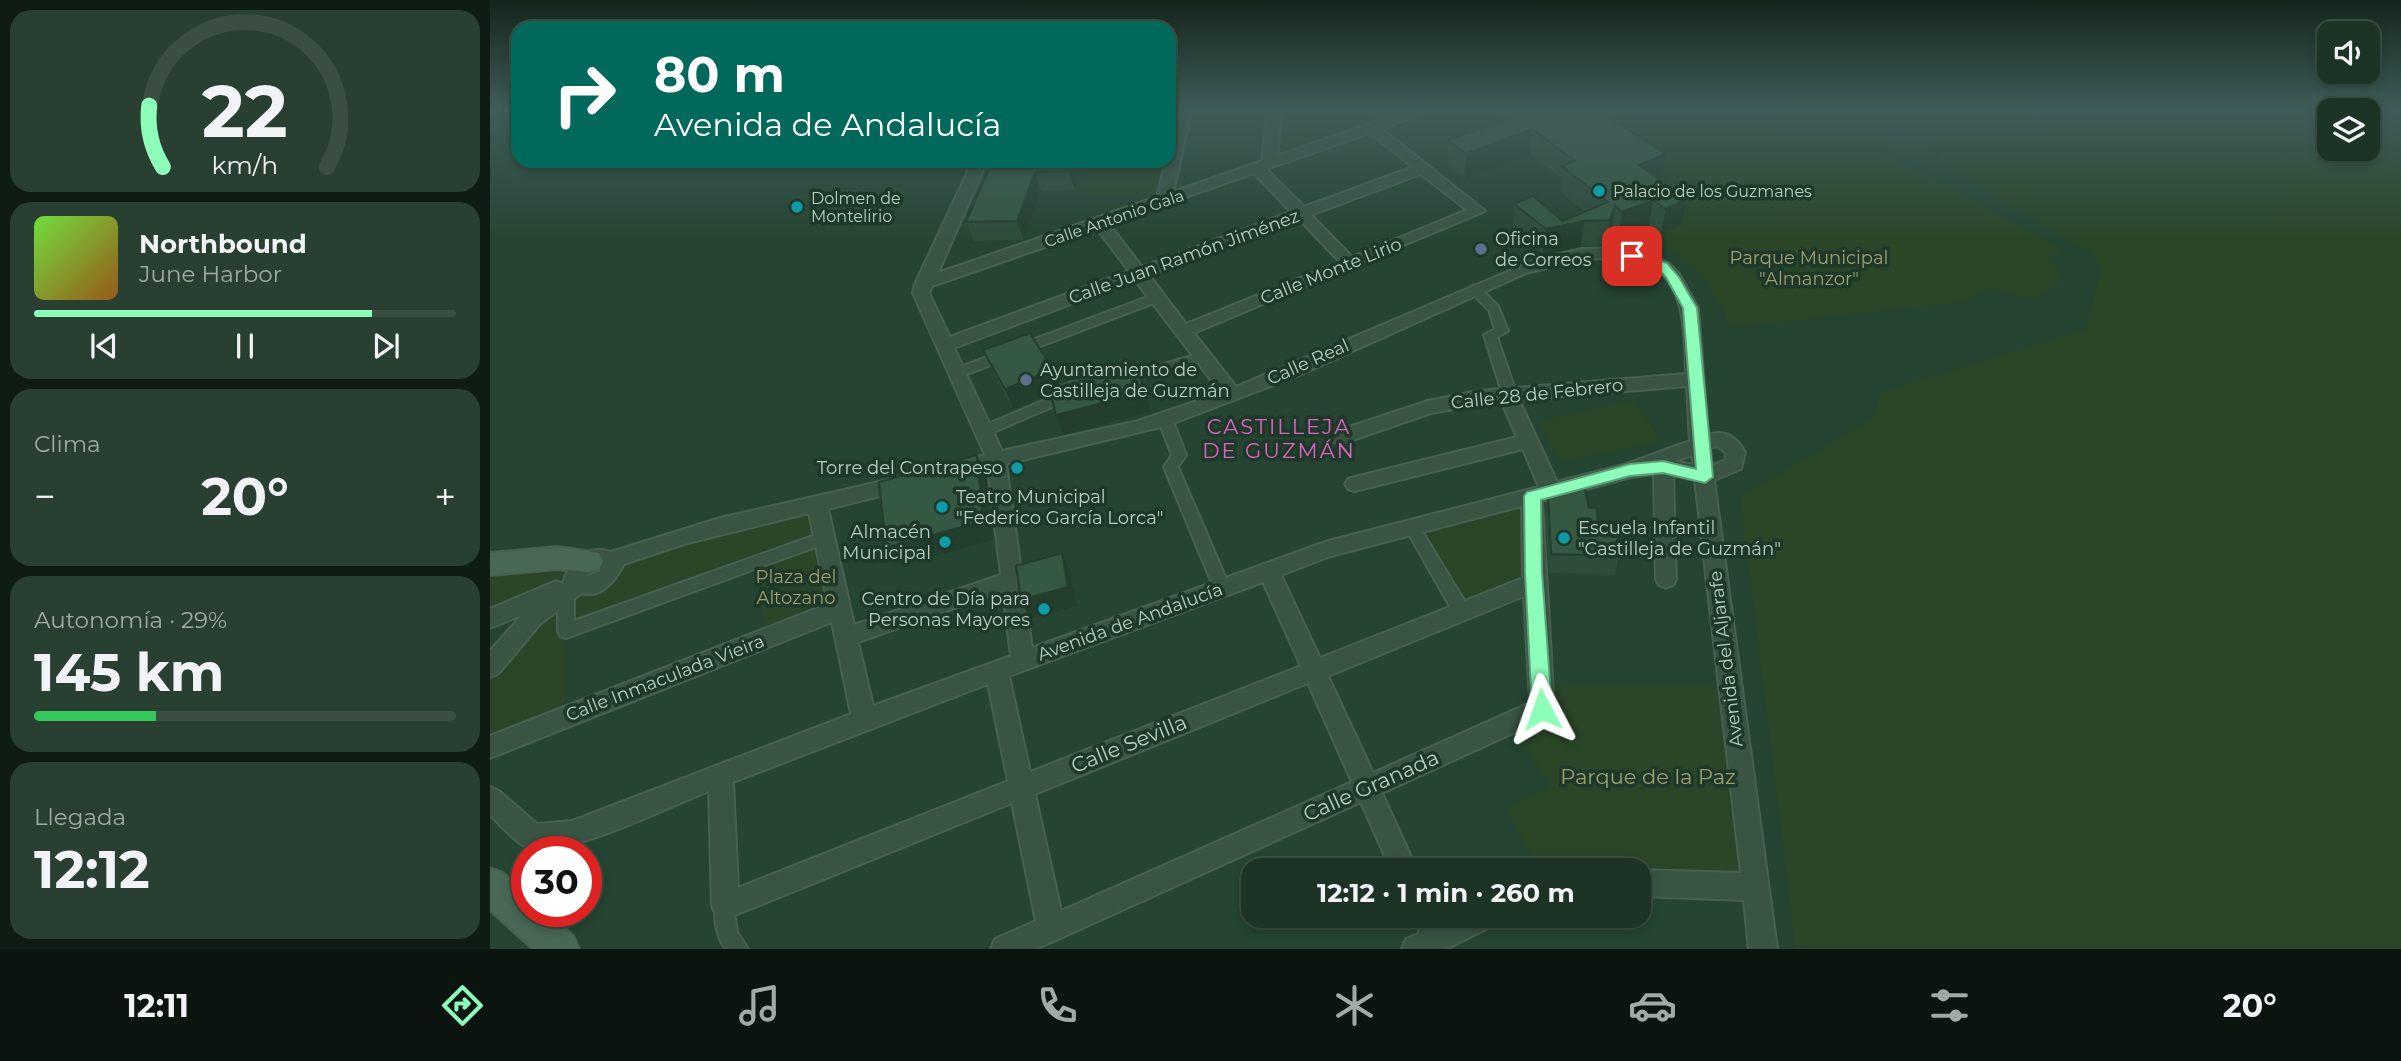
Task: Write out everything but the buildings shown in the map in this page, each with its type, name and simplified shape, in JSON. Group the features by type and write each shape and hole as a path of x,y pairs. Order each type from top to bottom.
{"main road":[{"path":"490,564 557,558 584,576"},
{"path":"490,886 560,949"}],"street":[{"path":"1265,154 1263,166 1302,213 1350,263"},
{"name":"Calle Antonio Gala","path":"923,284 1297,154"},
{"path":"1406,154 1423,168"},
{"path":"977,168 921,293 996,458 1023,661"},
{"path":"1164,201 1171,168"},
{"name":"Calle Monte Lirio","path":"1184,331 1478,211 1423,168"},
{"name":"Calle Juan Ramón Jiménez","path":"944,345 1423,168"},
{"path":"973,177 998,169"},
{"path":"1100,223 1232,395"},
{"name":"Calle Real","path":"584,576 649,545 694,532 996,458 1078,443 1165,419 1232,395 1474,289 1546,261 1582,254 1616,253 1648,259 1662,266 1672,277 1690,308 1695,379"},
{"path":"1474,289 1494,309 1502,331 1490,335 1509,396 1527,441 1542,494"},
{"path":"957,373 1158,297"},
{"path":"1111,383 1204,357"},
{"name":"Calle 28 de Febrero","path":"1341,438 1434,406 1478,397 1695,379"},
{"name":"Avenida del Aljarafe","path":"1695,379 1700,446 1763,949"},
{"path":"984,430 1085,390"},
{"path":"1165,419 1179,455 1171,467 1222,588"},
{"path":"1630,470 1663,467 1705,477 1734,464 1736,452 1728,442 1716,439 1700,446"},
{"path":"1355,484 1527,441"},
{"name":"Avenida de Andalucía","path":"490,799 533,837 572,833 864,720 1328,549 1630,470 1700,446"},
{"path":"1663,467 1666,579"},
{"name":"Calle Granada","path":"1005,949 1542,709 1534,583 1542,494"},
{"path":"817,504 864,720"},
{"path":"1412,527 1462,611"},
{"path":"584,576 566,631 824,538"},
{"path":"1269,571 1399,858"},
{"path":"490,621 584,576"},
{"path":"490,667 533,617 584,576"},
{"path":"846,637 1013,579"},
{"name":"Calle Sevilla","path":"725,906 1534,583"},
{"name":"Calle Inmaculada Vieira","path":"490,747 840,609"},
{"path":"997,671 1051,928"},
{"path":"722,774 725,906 728,936 738,949"},
{"path":"1651,883 1754,887"},
{"path":"1426,934 1445,928"}],"green space":[{"path":"1270,154 1297,154 1269,164"},
{"name":"Parque Municipal \"Almanzor\"","path":"1632,154 1888,154 2064,250 2048,258 2061,273 2061,283 2042,294 2028,298 1992,288 1967,302 1729,328 1712,292 1684,259 1661,249 1627,248 1608,241 1649,225 1661,234 1683,223 1635,190 1669,176 1664,172 1656,175"},
{"path":"1938,154 2317,154 2317,161 2380,161 2380,154 2401,154 2401,949 1795,949 1740,497 1872,418 1881,392 2085,329 2101,269 2092,254 1949,167"},
{"path":"1160,168 1155,193 1084,195 1092,169"},
{"path":"1635,400 1661,441 1559,463 1537,421"},
{"path":"1532,496 1534,583 1462,612 1412,527"},
{"name":"Plaza del Altozano","path":"817,504 840,609 766,638 754,565 566,631 565,717 490,747 490,667 501,651 614,563"},
{"path":"578,558 574,582 490,619 490,564"},
{"name":"Parque de la Paz","path":"1540,686 1730,686 1754,887 1651,883 1651,858 1533,858 1505,807 1549,787 1513,722 1542,709"}],"place":[{"name":"Palacio de los Guzmanes","path":"1599,191"},
{"name":"Dolmen de Montelirio","path":"797,207"},
{"name":"Oficina de Correos","path":"1481,249"},
{"name":"Ayuntamiento de Castilleja de Guzmán","path":"1026,380"},
{"name":"Torre del Contrapeso","path":"1017,468"},
{"name":"Teatro Municipal \"Federico García Lorca\"","path":"942,507"},
{"name":"Escuela Infantil \"Castilleja de Guzmán\"","path":"1564,538"},
{"name":"Almacén Municipal","path":"945,542"},
{"name":"Centro de Día para Personas Mayores","path":"1044,609"}],"district":[{"name":"CASTILLEJA DE GUZMÁN","path":"1279,439"}],"route":[{"path":"1542,709 1532,496 1630,470 1663,467 1705,477 1700,446 1690,308 1672,277 1662,266 1648,259 1632,256"}]}
